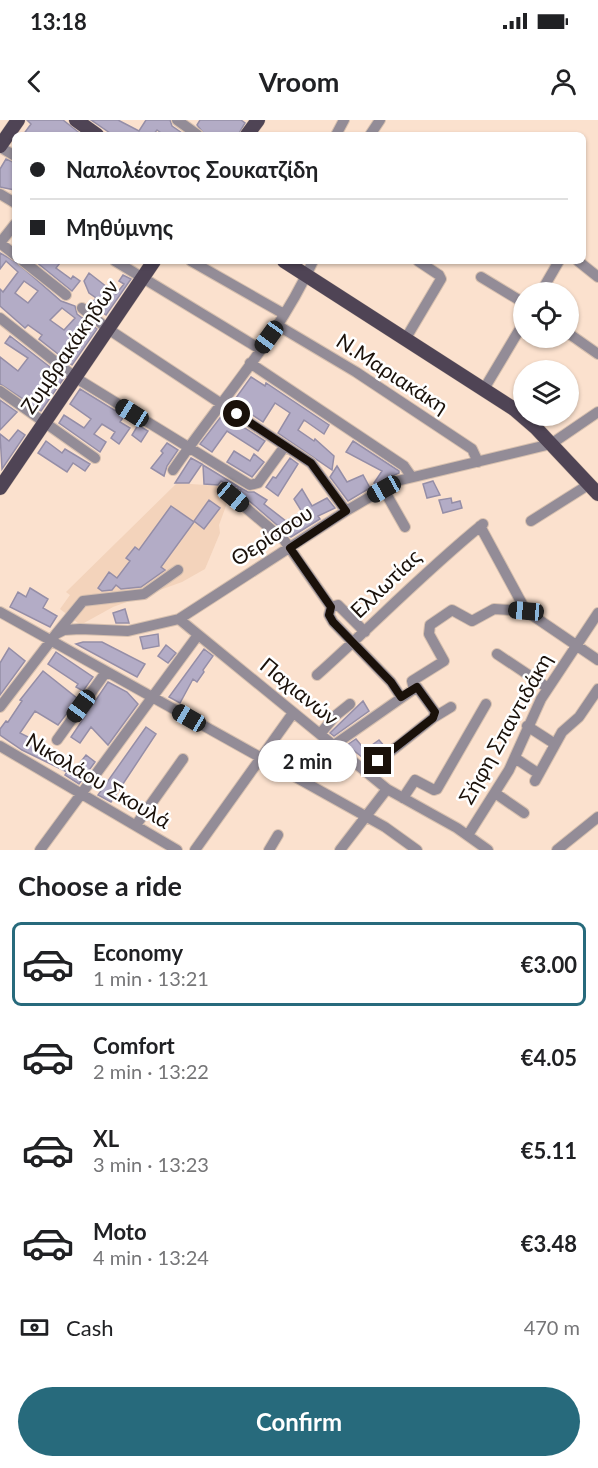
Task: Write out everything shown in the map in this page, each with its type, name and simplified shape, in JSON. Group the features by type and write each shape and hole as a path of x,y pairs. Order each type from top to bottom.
{"main road":[{"path":"0,147 18,120"},
{"path":"76,120 93,132"},
{"name":"Ζυμβρακάκηδων","path":"2,481 76,378 152,264"},
{"path":"289,264 514,409 595,490"}],"street":[{"path":"177,120 194,132"},
{"path":"12,228 0,243 12,253"},
{"path":"27,264 66,295"},
{"path":"120,264 260,349"},
{"path":"196,264 284,314"},
{"path":"173,470 277,325 312,264"},
{"path":"406,339 441,279 439,275 422,264"},
{"path":"547,282 557,264"},
{"path":"582,264 598,277"},
{"path":"481,277 513,296"},
{"path":"82,308 108,329 311,463 346,511"},
{"path":"2,323 76,378 255,486 285,446"},
{"name":"Ν.Μαριακάκη","path":"277,325 356,372 472,449 478,462"},
{"path":"484,389 513,340"},
{"path":"579,341 598,354"},
{"path":"250,363 404,466 411,476"},
{"path":"0,391 43,424 95,458"},
{"path":"551,444 598,412"},
{"name":"Θερίσσου","path":"53,637 80,629 128,631 179,619 346,511 411,476 551,444"},
{"path":"384,489 405,527"},
{"path":"531,521 595,490"},
{"path":"233,497 290,548 331,607 329,615 391,682 401,697"},
{"name":"Ελλωτίας","path":"317,675 365,632 425,572 482,525 526,611"},
{"path":"0,707 82,601 144,594 178,570"},
{"path":"331,607 338,605 365,632"},
{"path":"414,690 412,681 444,661 428,627 452,610 456,610 472,621 494,609 526,611 598,660"},
{"path":"0,612 53,637 105,672 365,816 417,850"},
{"name":"Σήφη Σπαντιδάκη","path":"468,835 515,758 528,726 548,688 598,613"},
{"name":"Παχιανών","path":"179,619 387,789 468,835 488,850"},
{"path":"40,850 83,795 198,635"},
{"path":"497,654 548,688"},
{"path":"57,740 105,672"},
{"path":"334,744 417,687 435,712 433,718"},
{"path":"515,758 537,777 562,732 579,717 598,689"},
{"path":"320,734 335,716 350,704"},
{"path":"403,798 415,780 436,789 486,704"},
{"path":"365,772 433,718 451,707"},
{"path":"195,850 293,713"},
{"path":"528,726 555,744"},
{"name":"Νικολάου Σκουλά","path":"0,746 177,850"},
{"path":"135,825 183,759"},
{"path":"340,850 387,789"},
{"path":"495,793 524,813"},
{"path":"564,848 598,817"},
{"path":"269,850 278,835"}],"shaded area":[{"path":"177,483 233,487 219,525 220,533 205,569 182,582 113,607 84,623 78,623 60,609 70,595 66,592"}],"building":[{"path":"27,120 63,120 78,132 25,132 31,124"},
{"path":"91,120 118,120 139,131 146,120 170,120 172,126 181,132 157,130 155,132 109,132"},
{"path":"200,120 241,120 245,123 240,132 203,132 197,125"},
{"path":"6,159 12,162 12,189 0,187 0,169"},
{"path":"0,253 12,260 12,264 18,264 61,301 75,306 77,314 97,329 72,365 39,339 42,335 28,325 25,328 0,306 0,289 3,292 18,272 6,261 0,269","holes":["24,281 38,291 28,303 15,293","62,308 75,318 64,330 50,320"]},
{"path":"39,264 59,264 56,268 71,279 73,276 80,281 72,291"},
{"path":"89,273 116,294 124,284 119,281 123,275 131,279 106,315 91,304 96,298 89,293 84,281"},
{"path":"10,336 64,378 41,411 0,384 0,357 18,371 28,358 5,343"},
{"path":"251,377 265,386 266,383 329,425 324,434 304,420 298,430 314,441 315,439 334,456 332,470 278,433 290,413 275,403 263,422 233,402"},
{"path":"80,389 124,416 120,422 130,428 119,444 111,438 115,432 102,424 94,434 106,442 100,452 59,423 64,415 84,428 91,419 70,404"},
{"path":"0,400 17,412 0,430"},
{"path":"223,414 265,441 258,451 227,431 212,452 200,444"},
{"path":"138,425 148,431 141,442 132,435"},
{"path":"18,430 25,435 2,469 0,434 9,441"},
{"path":"46,441 62,453 65,449 90,464 85,471 73,463 67,472 38,453"},
{"path":"353,441 399,473 374,483 382,471 346,452"},
{"path":"167,443 178,450 167,466 164,476 151,468 163,453 161,451"},
{"path":"234,451 250,461 254,454 264,462 252,477 227,462"},
{"path":"191,458 202,464 189,483 175,483"},
{"path":"290,458 298,464 278,496 266,487 273,477 276,478"},
{"path":"203,465 239,487 229,486 221,481 218,485 204,484"},
{"path":"337,466 347,482 363,475 370,488 348,501 330,477"},
{"path":"433,481 440,495 427,498 423,484"},
{"path":"239,487 267,500 264,504 286,521 302,512 294,499 302,489 312,506 327,498 335,508 318,516 320,519 291,537 240,493 241,490 237,489"},
{"path":"451,498 452,503 460,501 462,508 443,513 439,500"},
{"path":"209,500 220,508 204,529 194,521"},
{"path":"171,506 194,522 161,567 165,570 141,587 121,589 116,585 112,590 102,591 98,588 109,572 117,578 130,561 126,558 135,547 139,550"},
{"path":"30,588 48,599 43,608 57,616 50,627 10,607 18,592 26,597"},
{"path":"125,609 129,623 116,623 113,613"},
{"path":"158,634 159,646 143,649 140,637"},
{"path":"102,642 145,664 137,677 76,644"},
{"path":"166,645 176,653 168,663 158,656"},
{"path":"9,648 25,661 0,695 0,663"},
{"path":"204,649 213,656 197,682 193,679 180,703 169,697"},
{"path":"56,652 93,677 83,691 76,687 78,684 48,664"},
{"path":"43,671 78,699 58,725 35,711 20,733 48,747 76,768 86,755 95,762 79,784 65,775 67,772 22,750 0,735 0,729 6,721 8,722 22,701 20,700"},
{"path":"108,682 127,692 138,704 108,745 91,727 80,743 71,737"},
{"path":"363,701 369,711 334,736 330,733"},
{"path":"146,727 156,734 111,802 98,795"},
{"path":"356,739 365,750 379,740 385,747 367,761 347,745"}],"route":[{"path":"237,414 311,463 346,511 290,548 331,607 329,615 333,622 391,682 401,697 417,687 435,712 433,718 378,761"}]}
